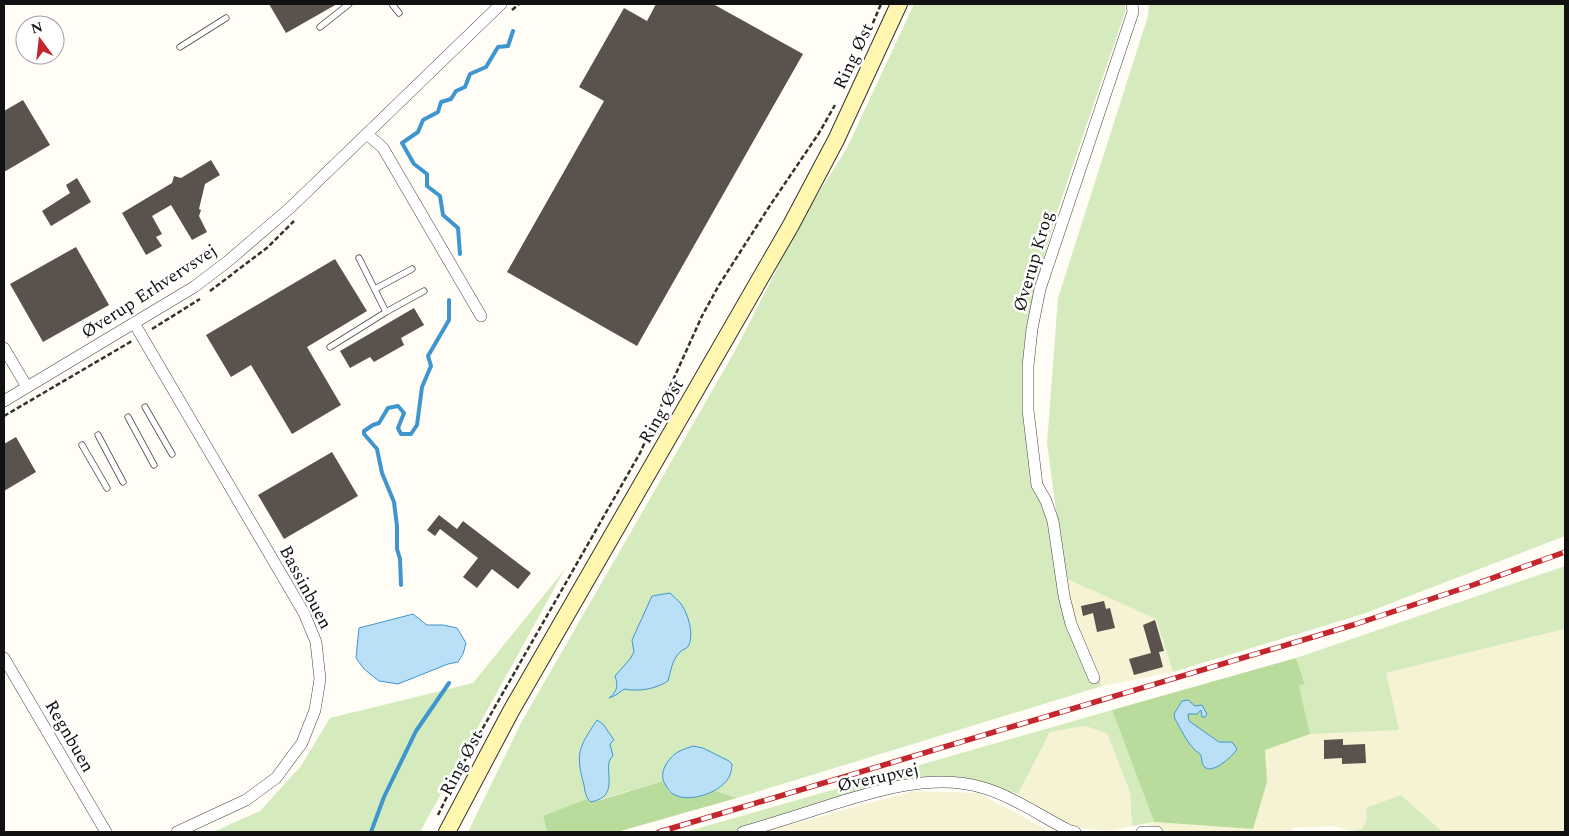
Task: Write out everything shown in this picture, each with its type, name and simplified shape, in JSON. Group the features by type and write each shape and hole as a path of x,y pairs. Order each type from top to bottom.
{"main road":[{"name":"Ring Øst","path":"441,828 511,711 792,224 836,140 899,4"}],"street":[{"name":"Øverup Erhvervsvej","path":"4,401 194,287 227,262 291,207 501,4"},
{"name":"Øverup Krog","path":"1094,678 1072,624 1064,596 1053,521 1046,501 1037,486 1028,410 1028,366 1032,329 1040,289 1133,12 1132,4"},
{"path":"367,134 383,148 481,316"},
{"name":"Bassinbuen","path":"134,323 304,613 316,642 320,679 315,710 302,743 276,778 246,800 177,832"},
{"path":"4,348 27,387"},
{"name":"Regnbuen","path":"4,658 106,832"},
{"name":"Øverupvej","path":"742,832 871,793 908,785 933,783 959,784 984,788 1074,832"},
{"path":"1142,832 1157,832"}],"lane":[{"path":"320,27 349,4"},
{"path":"392,4 399,13"},
{"path":"180,47 226,18"},
{"path":"359,258 386,312"},
{"path":"374,289 412,269"},
{"path":"330,347 424,291"},
{"path":"145,407 172,454"},
{"path":"128,417 154,465"},
{"path":"98,435 123,482"},
{"path":"82,445 107,488"}],"path":[{"path":"865,40 881,4"},
{"path":"441,828 468,754 640,453 702,316 719,285 818,134 838,99"}],"shaded area":[{"path":"1065,578 1156,619 1173,672 1102,686 1084,648"},
{"path":"1565,629 1565,832 1443,832 1401,795 1367,819 1362,830 1352,831 1333,826 1292,828 1293,832 1136,832 1154,822 1253,829 1266,782 1265,750 1299,686 1386,673"},
{"path":"1085,726 1107,732 1130,792 1132,826 1109,831 1072,827 1018,794 1050,732"},
{"path":"913,791 979,793 1051,832 764,832"}],"green space":[{"path":"914,4 1125,4 1125,12 1057,212 1027,322 1022,366 1026,422 1050,525 1061,595 1102,686 737,798 715,791 663,781 543,816 547,832 468,832 522,721 735,351 803,218 847,148"},
{"path":"1149,4 1565,4 1565,536 1363,614 1173,672 1156,619 1065,578 1047,443 1058,298 1148,16"},
{"path":"1565,566 1565,629 1386,673 1399,730 1310,734 1299,686 1305,684 1296,658"},
{"path":"565,569 420,832 213,832 260,811 301,766 330,718 473,683"},
{"path":"1296,658 1305,684 1299,686 1310,734 1265,750 1267,782 1253,829 1154,822 1112,710"},
{"path":"1112,710 1154,822 1132,826 1130,792 1107,733 1085,726 1050,732 1018,794 978,781 909,779 733,832 685,832"},
{"path":"663,781 669,792 692,797 715,791 737,798 617,832 547,832 543,816 587,799 591,802 597,801"},
{"path":"1401,795 1443,832 1352,831 1362,829 1367,819 1366,808"}],"water":[{"path":"670,593 681,604 688,618 691,629 689,645 675,658 668,681 647,689 624,689 609,698 616,688 615,676 634,652 632,640 652,596"},
{"path":"413,614 427,625 443,625 457,628 466,643 463,654 458,662 448,664 398,684 379,681 364,669 356,658 359,628"},
{"path":"1188,700 1195,706 1202,705 1207,714 1205,717 1202,717 1201,710 1197,714 1188,714 1189,721 1219,742 1232,742 1237,749 1232,756 1214,768 1209,769 1204,766 1200,754 1188,742 1175,719 1174,714 1182,701"},
{"path":"597,720 603,724 614,740 610,744 613,756 610,761 609,787 606,794 601,799 591,802 585,792 579,757 586,737"},
{"path":"693,746 703,748 729,761 732,764 731,771 726,781 714,791 698,797 682,797 670,792 663,780 663,771 674,755"}],"building":[{"path":"269,4 337,4 286,33"},
{"path":"656,4 713,4 803,54 637,346 507,272 604,101 579,87 624,8 647,21"},
{"path":"23,100 50,145 4,172 4,111"},
{"path":"211,160 220,175 205,184 199,209 201,210 199,216 207,232 192,240 171,205 152,216 162,234 156,237 162,246 146,255 122,213 172,183 174,176 181,178"},
{"path":"77,178 91,202 51,226 42,211 70,193 66,185"},
{"path":"76,247 109,305 43,342 10,284"},
{"path":"335,259 367,311 307,347 341,405 292,434 251,365 231,377 206,335"},
{"path":"414,308 424,325 401,338 404,345 374,362 370,357 350,368 340,351"},
{"path":"16,437 36,472 4,491 4,444"},
{"path":"332,452 358,496 284,539 258,495"},
{"path":"439,515 457,529 463,521 531,573 518,589 492,569 477,588 463,577 478,558 440,529 435,536 427,530"},
{"path":"1104,601 1106,609 1110,608 1115,628 1097,632 1093,613 1083,616 1081,606"},
{"path":"1155,620 1164,651 1159,652 1163,667 1134,675 1129,659 1151,653 1143,625"},
{"path":"1343,739 1343,745 1365,744 1366,763 1342,764 1342,758 1324,759 1324,740"}],"waterway":[{"path":"460,254 458,228 443,215 440,196 427,186 427,174 414,164 402,143 418,132 423,120 438,112 441,102 451,99 456,91 465,87 470,74 486,67 498,47 508,46 513,31"},
{"path":"401,585 394,502 382,473 377,449 364,434 364,431 379,423 388,408 398,406 404,413 398,428 401,434 411,434 417,425 422,387 431,366 428,356 449,320 449,300"},
{"path":"371,832 384,797 416,731 449,683"}],"railway":[{"path":"659,832 1353,625 1565,552"}]}
